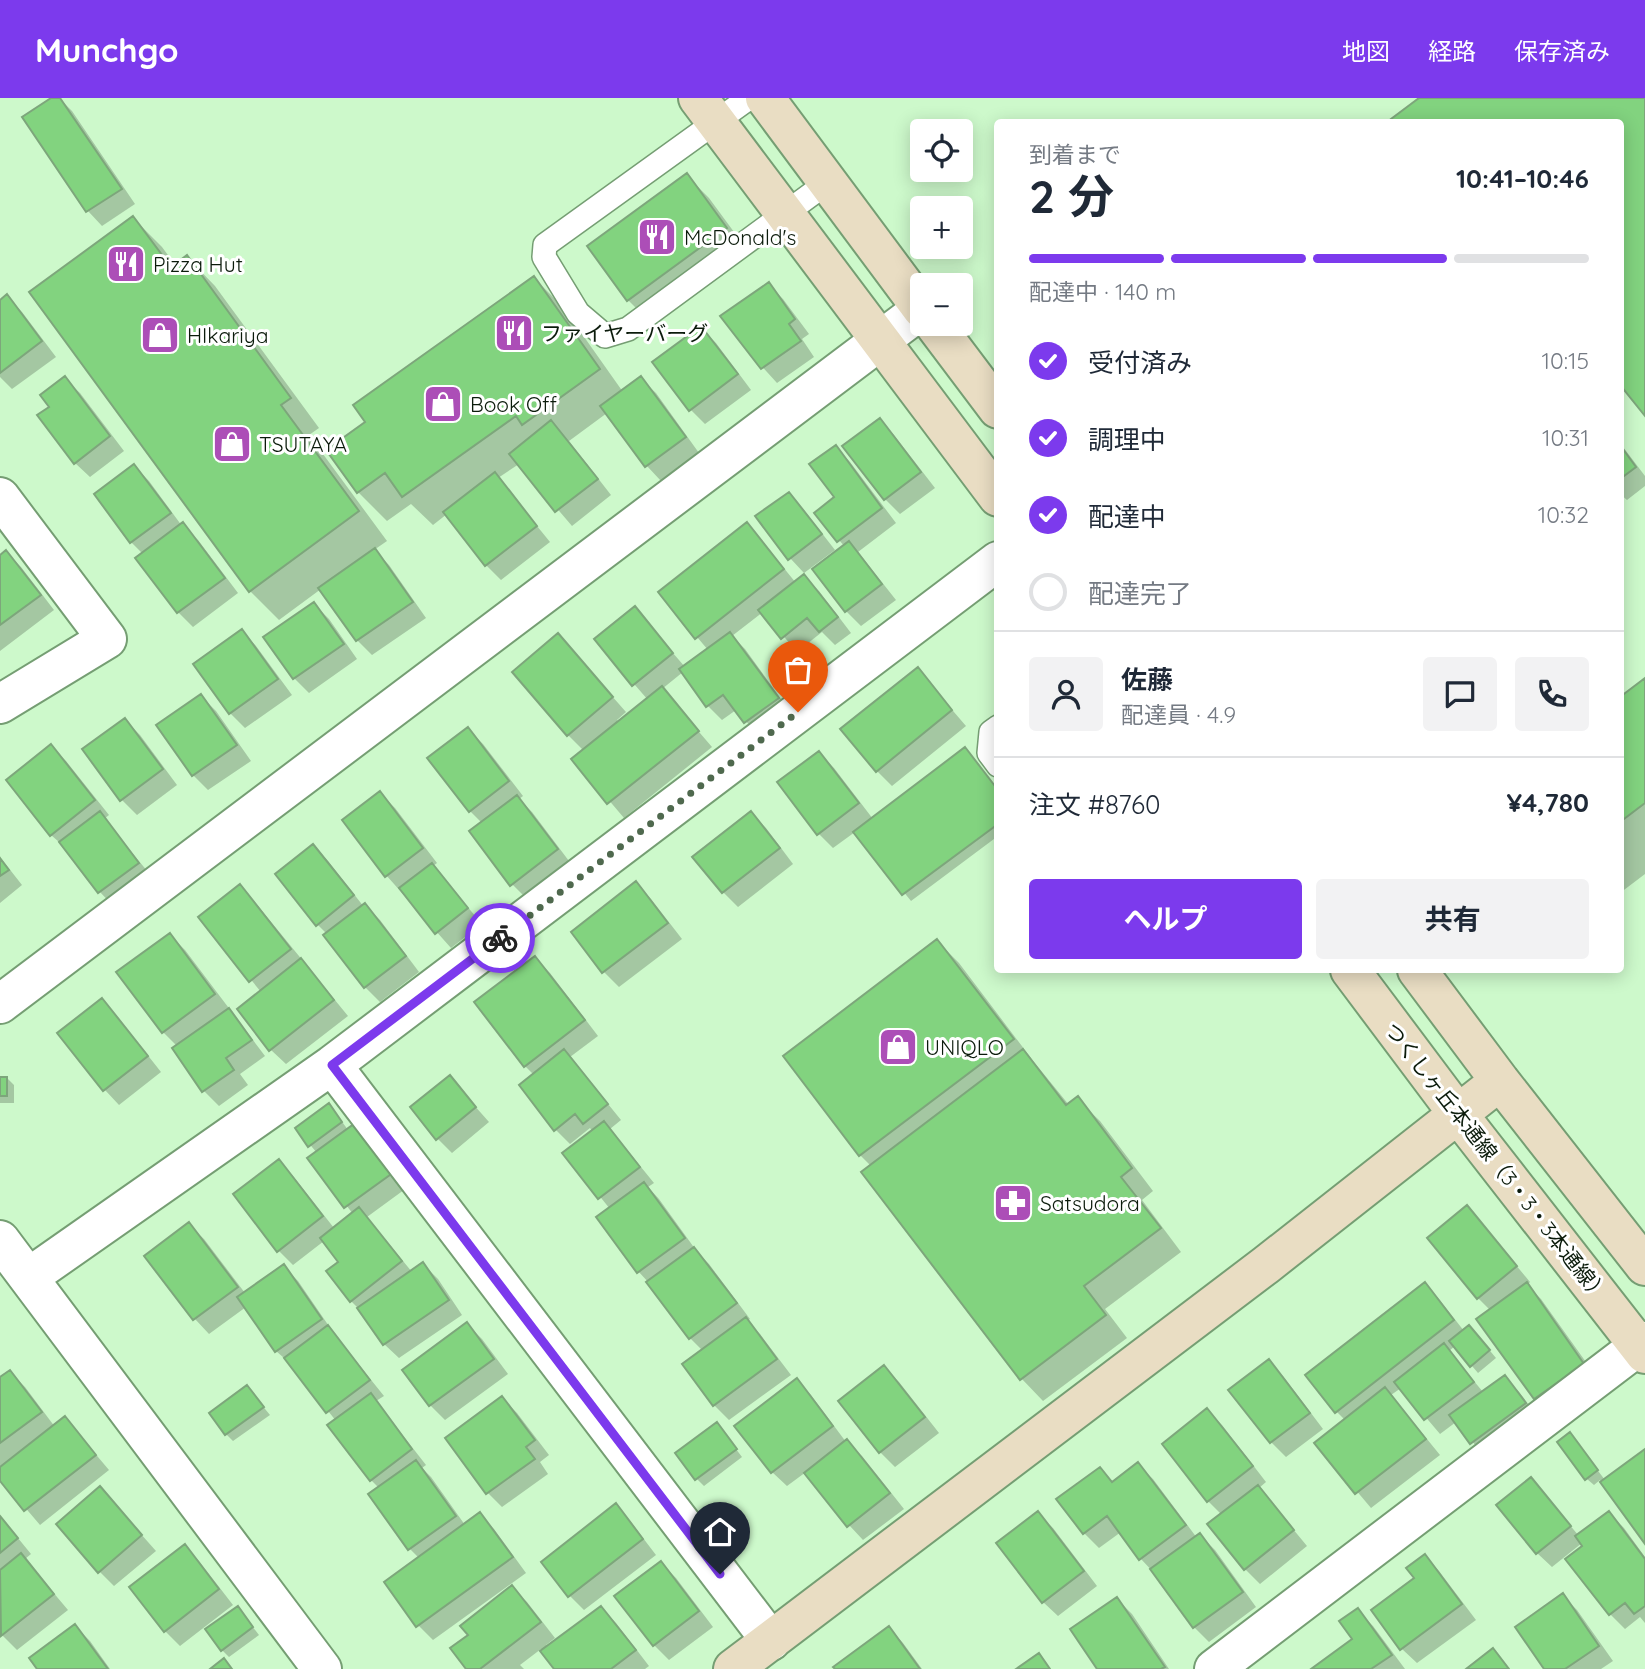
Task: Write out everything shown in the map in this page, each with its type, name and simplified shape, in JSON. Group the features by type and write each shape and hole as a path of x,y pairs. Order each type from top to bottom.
{"street":[{"path":"765,98 910,293"},
{"path":"707,110 994,492"},
{"path":"0,1004 910,318"},
{"path":"943,336 994,404"},
{"path":"0,496 107,639 0,704"},
{"path":"29,1277 332,1065 994,564"},
{"name":"つくしヶ丘本通線（3・3・3本通線）","path":"1352,973 1458,1114 1643,1347"},
{"path":"1419,973 1645,1266"},
{"path":"332,1065 771,1641"},
{"path":"733,1669 1266,1265 1500,1081"},
{"path":"0,1240 322,1669"},
{"path":"1214,1669 1643,1347"}],"lane":[{"path":"748,98 707,110 545,245 544,257 578,313 605,336 628,329 828,182"},
{"path":"994,730 991,732 989,753 994,760"}],"building":[{"path":"51,98 60,98 122,189 86,212 22,117"},
{"path":"1419,98 1645,98 1645,416 1624,390 1624,119 1391,119"},
{"name":"McDonald's","path":"687,173 727,228 627,301 587,246"},
{"path":"133,216 171,267 187,255 291,398 281,405 359,511 249,592 29,292"},
{"path":"534,276 600,369 522,425 516,416 402,497 385,473 357,493 326,450 365,422 353,405"},
{"path":"769,282 795,319 789,324 801,341 761,369 720,316"},
{"path":"7,294 42,341 0,373 0,300"},
{"path":"701,326 738,374 689,411 652,362"},
{"path":"65,376 110,436 74,464 37,415 49,407 40,395"},
{"path":"641,376 686,437 645,467 600,406"},
{"path":"880,418 921,472 884,500 842,446"},
{"path":"551,420 598,479 555,512 509,454"},
{"path":"836,445 882,508 837,542 814,513 834,497 809,464"},
{"path":"1624,450 1636,467 1624,476"},
{"path":"134,464 171,513 130,543 94,494"},
{"path":"495,472 537,526 485,566 443,512"},
{"path":"789,492 822,534 788,560 755,516"},
{"path":"183,522 225,578 177,613 135,558"},
{"path":"747,522 784,569 695,639 658,592"},
{"path":"849,541 882,584 845,612 812,569"},
{"path":"375,548 413,602 356,641 318,588"},
{"path":"6,550 41,595 0,625 0,555"},
{"path":"804,574 838,617 819,632 807,618 781,639 758,610"},
{"path":"314,602 344,644 293,679 263,637"},
{"path":"635,606 673,653 632,686 594,639"},
{"path":"242,629 278,679 229,714 193,664"},
{"path":"730,632 779,698 744,723 723,695 706,707 679,669"},
{"path":"558,633 613,697 567,736 512,672"},
{"path":"918,667 952,710 876,772 840,729"},
{"path":"1645,678 1645,803 1624,819 1624,694"},
{"path":"662,686 699,731 607,804 571,759"},
{"path":"201,694 237,745 192,776 156,725"},
{"path":"125,718 163,769 120,801 82,749"},
{"path":"468,727 509,781 469,812 427,758"},
{"path":"51,744 95,800 50,836 6,780"},
{"path":"965,747 994,785 994,827 902,895 853,832"},
{"path":"819,751 859,803 817,835 777,782"},
{"path":"380,791 423,848 385,877 342,820"},
{"path":"517,795 558,849 510,886 469,831"},
{"path":"100,811 139,863 98,893 59,842"},
{"path":"751,811 780,848 722,893 692,857"},
{"path":"313,844 354,895 316,926 275,874"},
{"path":"0,858 9,870 0,876"},
{"path":"432,863 468,908 435,934 399,888"},
{"path":"636,881 668,923 602,973 571,932"},
{"path":"240,884 291,949 249,982 198,917"},
{"path":"365,903 406,956 364,988 323,935"},
{"path":"170,933 215,994 162,1033 116,972"},
{"name":"UNIQLO","path":"937,939 1014,1039 859,1156 783,1056"},
{"path":"535,956 585,1020 524,1067 474,1002"},
{"path":"301,958 334,1000 269,1051 237,1009"},
{"path":"102,998 148,1056 103,1091 57,1033"},
{"path":"229,1008 252,1040 226,1058 234,1070 202,1092 172,1048"},
{"path":"564,1049 608,1104 583,1124 575,1114 554,1131 519,1085"},
{"name":"Satsudora","path":"1023,1049 1066,1105 1078,1096 1132,1168 1121,1177 1161,1228 1084,1286 1106,1315 1020,1380 861,1172"},
{"path":"450,1075 476,1107 436,1140 410,1107"},
{"path":"0,1077 7,1077 7,1096 0,1096"},
{"path":"329,1103 342,1122 308,1147 295,1128"},
{"path":"358,1121 394,1172 344,1208 307,1158"},
{"path":"604,1121 640,1167 598,1199 562,1153"},
{"path":"279,1159 323,1216 277,1252 233,1194"},
{"path":"644,1182 685,1238 637,1273 596,1217"},
{"path":"1467,1205 1517,1266 1477,1299 1427,1238"},
{"path":"359,1207 402,1261 350,1302 326,1271 338,1262 320,1238"},
{"path":"189,1222 238,1287 193,1320 144,1256"},
{"path":"694,1247 737,1303 689,1339 646,1282"},
{"path":"423,1262 449,1300 383,1345 357,1308"},
{"path":"284,1264 322,1319 275,1352 237,1297"},
{"path":"1425,1282 1454,1320 1335,1413 1305,1375"},
{"path":"1527,1282 1584,1364 1534,1399 1476,1319"},
{"path":"746,1317 777,1359 713,1406 682,1364"},
{"path":"467,1322 494,1359 429,1406 402,1370"},
{"path":"328,1325 370,1380 326,1413 284,1358"},
{"path":"1469,1325 1490,1350 1470,1367 1449,1341"},
{"path":"1444,1343 1474,1382 1424,1420 1394,1382"},
{"path":"1269,1359 1310,1413 1270,1443 1228,1390"},
{"path":"884,1365 925,1417 879,1453 838,1401"},
{"path":"10,1370 42,1412 0,1443 0,1377"},
{"path":"1505,1375 1526,1403 1470,1444 1449,1415"},
{"path":"797,1378 833,1426 771,1473 734,1426"},
{"path":"247,1385 264,1407 225,1435 209,1413"},
{"path":"1385,1387 1426,1439 1355,1494 1314,1443"},
{"path":"371,1393 412,1449 370,1481 327,1425"},
{"path":"502,1396 535,1440 526,1447 535,1459 486,1494 445,1438"},
{"path":"1207,1408 1253,1466 1207,1502 1162,1444"},
{"path":"65,1416 96,1455 24,1511 0,1481 0,1467"},
{"path":"717,1422 737,1449 695,1480 675,1453"},
{"path":"1570,1432 1598,1470 1585,1480 1557,1442"},
{"path":"847,1439 890,1493 847,1527 804,1473"},
{"path":"1645,1449 1645,1544 1600,1482"},
{"path":"416,1460 456,1516 408,1550 368,1494"},
{"path":"1138,1462 1186,1525 1139,1560 1107,1516 1083,1534 1056,1499 1100,1467 1112,1482"},
{"path":"1531,1477 1571,1526 1536,1554 1496,1505"},
{"path":"1258,1485 1294,1530 1244,1570 1207,1524"},
{"path":"100,1486 142,1535 98,1573 56,1524"},
{"path":"616,1503 643,1539 568,1597 541,1562"},
{"path":"1038,1511 1084,1571 1042,1603 996,1543"},
{"path":"1609,1511 1645,1559 1645,1606 1634,1614 1625,1603 1609,1615 1565,1559 1582,1546 1575,1536"},
{"path":"480,1512 513,1557 416,1627 384,1582"},
{"path":"0,1516 18,1538 0,1553"},
{"path":"1200,1533 1243,1592 1193,1628 1150,1569"},
{"path":"185,1544 219,1589 164,1632 129,1587"},
{"path":"21,1553 54,1594 1,1636 0,1570"},
{"path":"1425,1554 1462,1604 1400,1650 1371,1610 1414,1578 1406,1568"},
{"path":"661,1561 699,1611 653,1646 614,1596"},
{"path":"512,1585 541,1622 480,1669 466,1669 450,1648 468,1635 460,1626"},
{"path":"1563,1593 1599,1646 1565,1669 1544,1669 1515,1627"},
{"path":"1117,1597 1165,1667 1097,1669 1070,1629"},
{"path":"238,1606 253,1627 221,1651 205,1629"},
{"path":"601,1606 636,1650 611,1669 554,1669 540,1651"},
{"path":"1358,1608 1392,1655 1371,1669 1311,1669 1352,1639 1339,1621"},
{"path":"75,1624 108,1669 37,1669 29,1658"},
{"path":"889,1626 920,1669 833,1667"},
{"path":"1493,1648 1509,1669 1466,1669"},
{"path":"1039,1653 1050,1669 1016,1669"},
{"path":"224,1658 232,1669 210,1669"}],"way so far":[{"path":"500,938 798,712"}],"place":[{"name":"McDonald's","path":"657,237"},
{"name":"Pizza Hut","path":"126,264"},
{"name":"ファイヤーバーグ","path":"514,333"},
{"name":"HIkariya","path":"160,335"},
{"name":"Book Off","path":"443,404"},
{"name":"TSUTAYA","path":"232,444"},
{"name":"UNIQLO","path":"898,1047"},
{"name":"Satsudora","path":"1013,1203"}],"route":[{"path":"500,938 332,1065 720,1574"}]}
